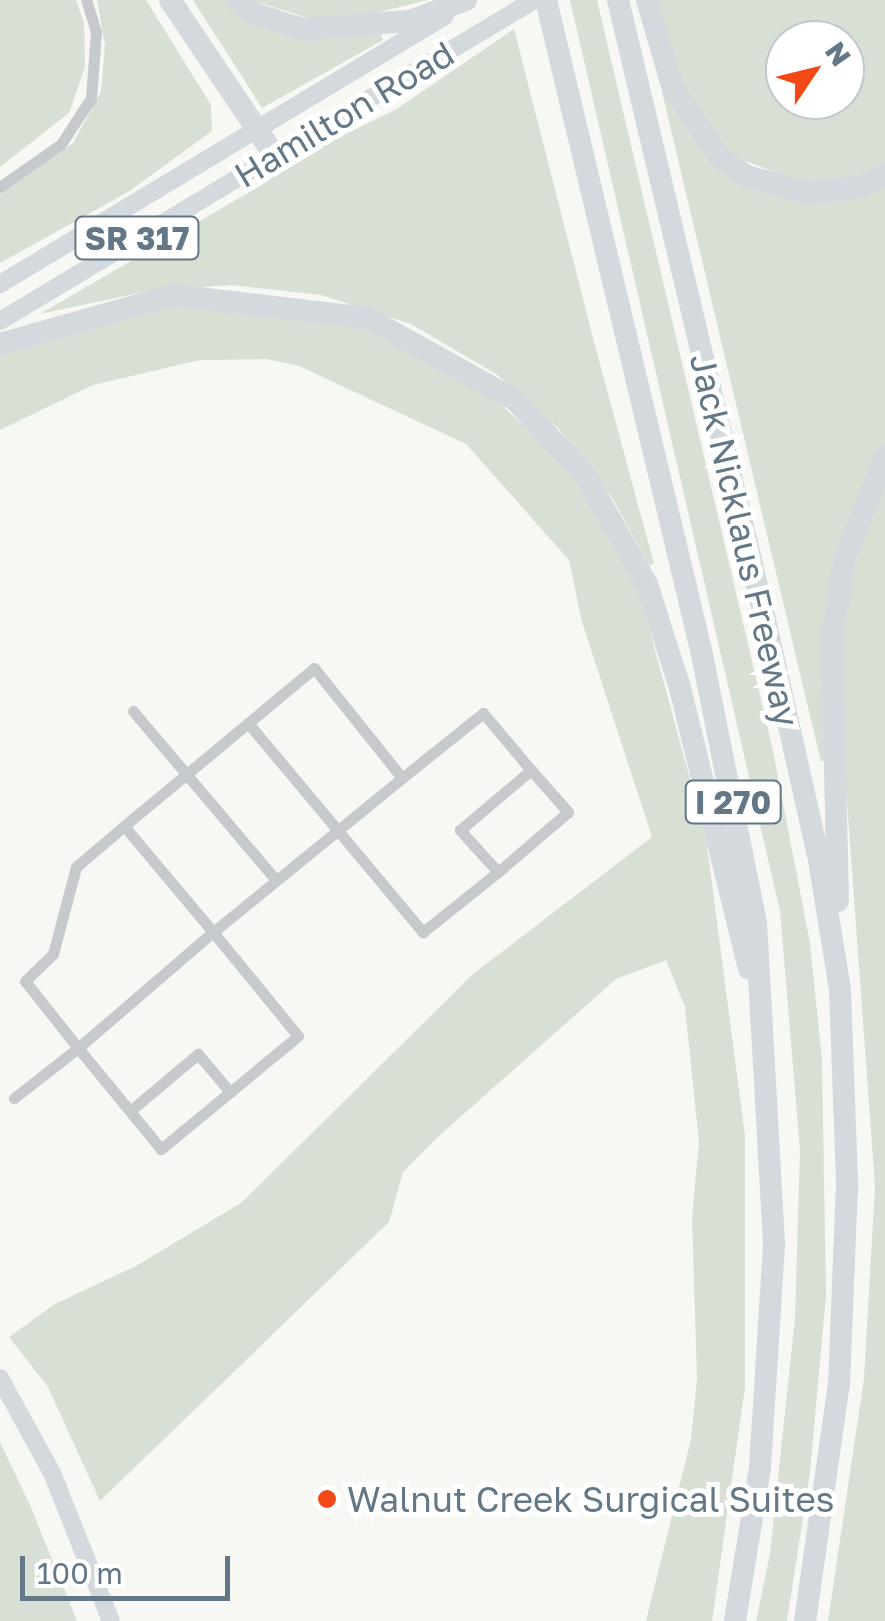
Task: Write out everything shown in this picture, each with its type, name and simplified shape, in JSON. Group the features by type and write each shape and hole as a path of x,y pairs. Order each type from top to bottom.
{"highway":[{"path":"170,0 274,155"},
{"path":"236,0 253,14 318,29 410,20 468,0"},
{"path":"532,0 623,323"},
{"name":"Jack Nicklaus Freeway","path":"546,0 739,829 756,922 774,1245 760,1468 734,1621"},
{"name":"Jack Nicklaus Freeway","path":"618,0 819,860 840,990 847,1185 839,1384 805,1621"},
{"path":"646,0 673,89 720,158 747,176 807,193 859,187 885,175"},
{"path":"0,344 172,295 368,318 515,400 586,475 647,584 680,688 761,1012"},
{"path":"840,990 832,637 845,558 885,457"}],"main road":[{"name":"Hamilton Road","path":"0,284 468,0"},
{"name":"Hamilton Road","path":"0,321 532,0"},
{"path":"0,1378 52,1474 111,1621"}],"street":[{"path":"0,187 61,144 78,124 98,70 96,32 86,0"},
{"path":"124,826 298,1036 161,1148 26,981 53,954 76,867 124,826 186,774 314,668 402,778"},
{"path":"133,711 275,879"},
{"path":"14,1098 336,827 482,713 568,812 423,932 336,827 248,723"},
{"path":"498,872 460,830 531,770"},
{"path":"130,1110 198,1054 230,1092"}],"shaded area":[{"path":"0,0 76,0 84,23 85,67 69,113 0,167"},
{"path":"97,0 146,0 211,105 212,131 128,192 0,263 0,194 73,143 101,92 105,45"},
{"path":"193,0 224,0 381,34 383,40 262,108"},
{"path":"251,0 428,0 351,19 314,20"},
{"path":"570,0 597,0 773,751 810,943 822,1060 826,1295 810,1472 787,1621 756,1621 770,1554 795,1318 800,1151 780,911"},
{"path":"657,0 885,0 885,166 838,182 800,182 738,158 709,132 676,73"},
{"path":"514,29 654,564 649,565 611,496 559,429 496,374 411,324 321,295 231,285 148,291 40,314 265,183 292,160 395,110"},
{"path":"662,92 759,185 885,182 885,445 849,524 827,759 821,762"},
{"path":"171,305 339,320 382,335 487,392 558,457 590,498 638,587 706,838 745,1136 745,1387 712,1621 646,1621 691,1439 697,1379 692,1218 699,1142 685,1007 666,960 616,979 440,1135 403,1172 389,1222 100,1501 48,1387 9,1337 55,1304 136,1266 241,1203 473,974 652,837 582,622 569,560 466,444 299,366 267,359 200,360 93,385 0,430 0,353"},
{"path":"885,483 885,1621 828,1621 864,1379 875,1186 842,734 842,632 854,561"},
{"path":"0,1442 30,1505 77,1621 0,1621"}],"place":[{"name":"Walnut Creek Surgical Suites","path":"327,1499"}]}
